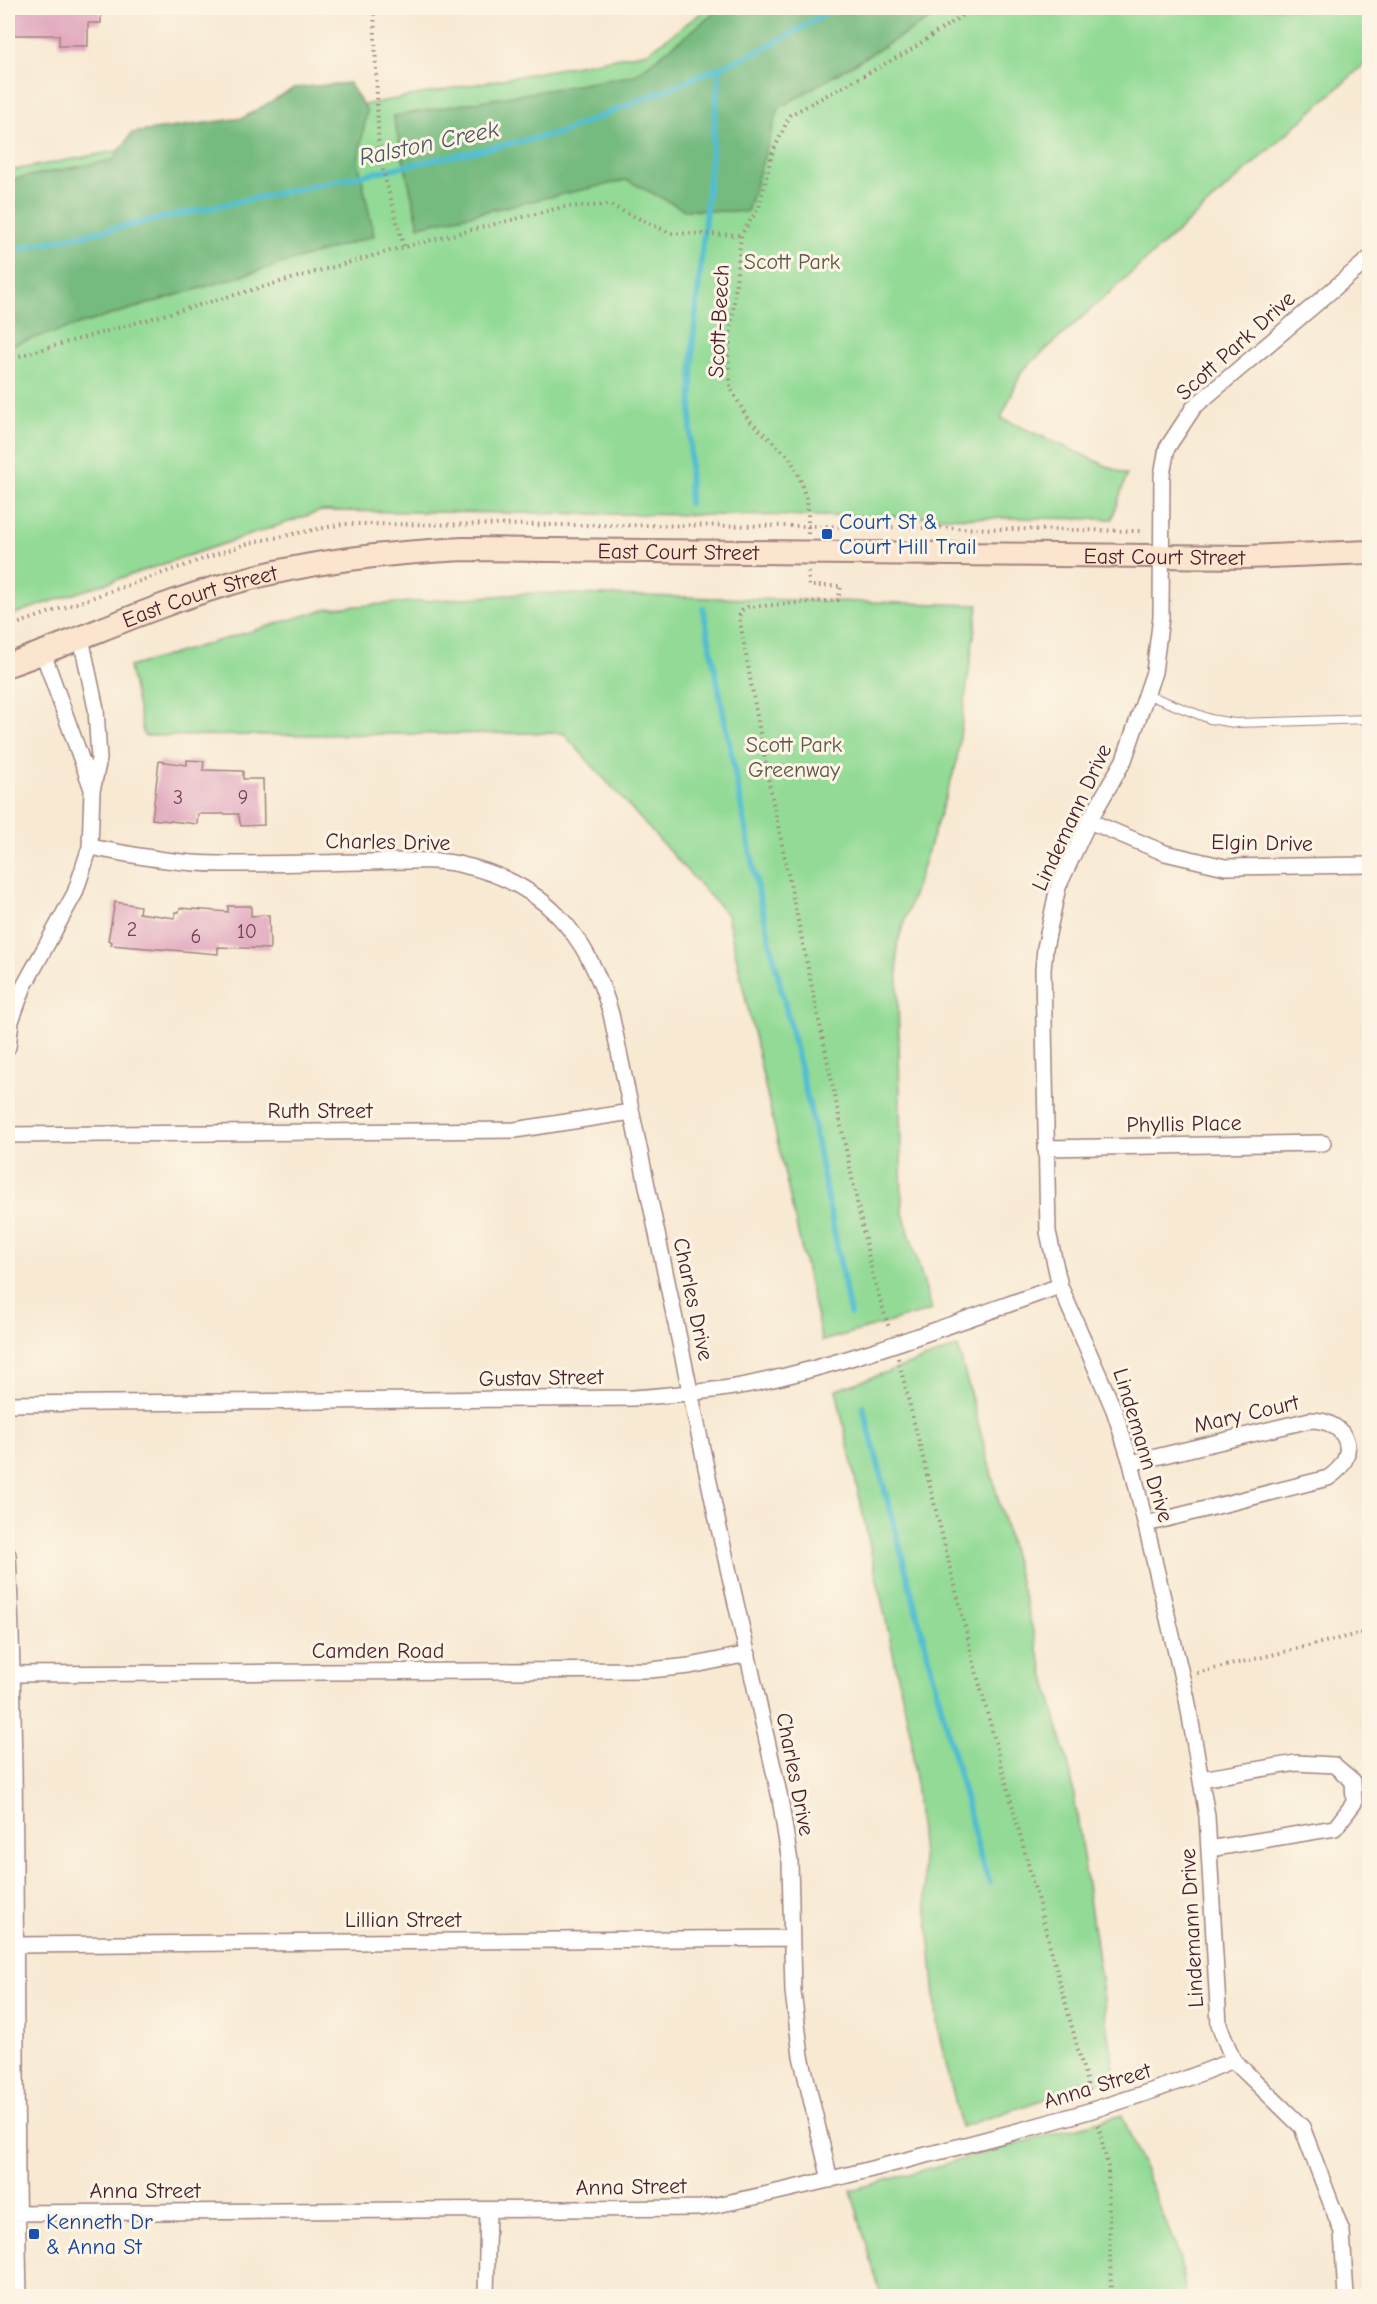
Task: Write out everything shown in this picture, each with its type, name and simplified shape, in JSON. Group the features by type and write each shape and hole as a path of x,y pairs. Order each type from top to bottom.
{"street":[{"name":"Scott Park Drive","path":"1161,556 1162,475 1167,448 1179,428 1194,407 1370,258"},
{"name":"East Court Street","path":"8,665 168,603 226,584 284,570 383,554 463,549 1161,556 1370,552"},
{"name":"Lindemann Drive","path":"1161,556 1158,647 1148,695 1124,760 1089,821 1058,887 1045,948 1048,1232 1060,1286 1110,1400 1131,1463 1182,1677 1201,1779 1209,1849 1219,2025 1233,2060 1302,2127 1342,2232 1346,2296"},
{"path":"8,1047 11,1022 24,986 75,893 90,847 92,791 99,759 96,709 81,638"},
{"path":"43,653 92,791"},
{"name":"Elgin Drive","path":"1089,821 1165,853 1225,867 1370,865"},
{"name":"Charles Drive","path":"90,847 190,863 457,864 512,881 556,912 591,960 602,982 611,1014 690,1394 780,1798 790,1862 793,1992 801,2056 830,2180"},
{"name":"Ruth Street","path":"8,1135 503,1130 566,1124 631,1112"},
{"name":"Phyllis Place","path":"1046,1148 1323,1143"},
{"name":"Gustav Street","path":"8,1404 633,1398 690,1394 747,1385 801,1372 894,1344 1060,1286"},
{"name":"Mary Court","path":"1131,1463 1310,1420 1323,1420 1335,1424 1343,1435 1347,1448 1346,1460 1340,1470 1328,1478 1146,1524"},
{"path":"8,1555 15,1945 12,2213 19,2296"},
{"name":"Camden Road","path":"10,1674 650,1670 690,1666 748,1654"},
{"path":"1201,1779 1296,1763 1334,1765 1353,1781 1354,1803 1335,1828 1209,1849"},
{"name":"Lillian Street","path":"15,1945 791,1938"},
{"name":"Anna Street","path":"12,2213 701,2208 780,2193 1094,2111 1179,2083 1233,2060"},
{"path":"486,2296 488,2210"}],"lane":[{"path":"1148,695 1210,719 1234,723 1370,719"}],"path":[{"path":"374,8 379,156 404,247"},
{"name":"Scott-Beech","path":"894,1344 872,1274 769,783 739,616 742,610 748,607 832,602 838,600 841,586 809,586 808,567 815,553 808,537 805,488 789,457 748,419 731,389 728,358 741,235 759,207 772,154 790,115 909,51 973,8"},
{"path":"8,359 404,247 563,207 610,205 670,233 741,235"},
{"path":"808,526 1140,531"},
{"path":"894,1344 976,1671 1108,2167 1111,2296"},
{"path":"1182,1677 1370,1631"}],"green space":[{"name":"Scott Park","path":"708,8 1369,8 1369,60 1022,371 1001,418 1127,475 1112,519 321,511 8,616 8,171 648,52"},
{"path":"721,8 949,8 779,108 747,212 685,210 627,180 419,226 393,116 635,75"},
{"path":"349,83 367,111 358,160 374,236 8,346 8,180 113,160 132,133 243,118 294,88"},
{"name":"Scott Park Greenway","path":"534,593 978,605 956,765 897,944 902,1209 932,1310 822,1341 727,915 563,733 144,736 129,667 330,608"},
{"path":"958,1347 1071,1775 1115,2076 961,2127 938,2030 911,1736 836,1390"},
{"path":"1122,2115 1179,2255 1186,2296 881,2296 851,2190"}],"building":[{"path":"8,8 101,8 101,23 88,23 88,46 59,46 59,35 8,35"},
{"path":"187,760 204,761 203,770 243,771 243,779 263,779 264,825 241,826 238,814 198,814 197,824 152,819 159,761 187,765"},
{"path":"115,902 140,906 139,913 175,918 175,912 179,912 180,908 228,912 228,906 251,906 251,916 269,915 270,949 218,947 218,954 111,945 112,942 108,940"}],"waterway":[{"name":"Ralston Creek","path":"8,251 560,133 764,49 836,8"},
{"path":"689,503 693,343 720,67"},
{"path":"703,608 758,891 813,1122 850,1314"},
{"path":"863,1406 982,1863 990,1883"}],"place":[{"name":"Court St & Court Hill Trail","path":"827,534"},
{"name":"Kenneth Dr & Anna St","path":"34,2234"}]}
